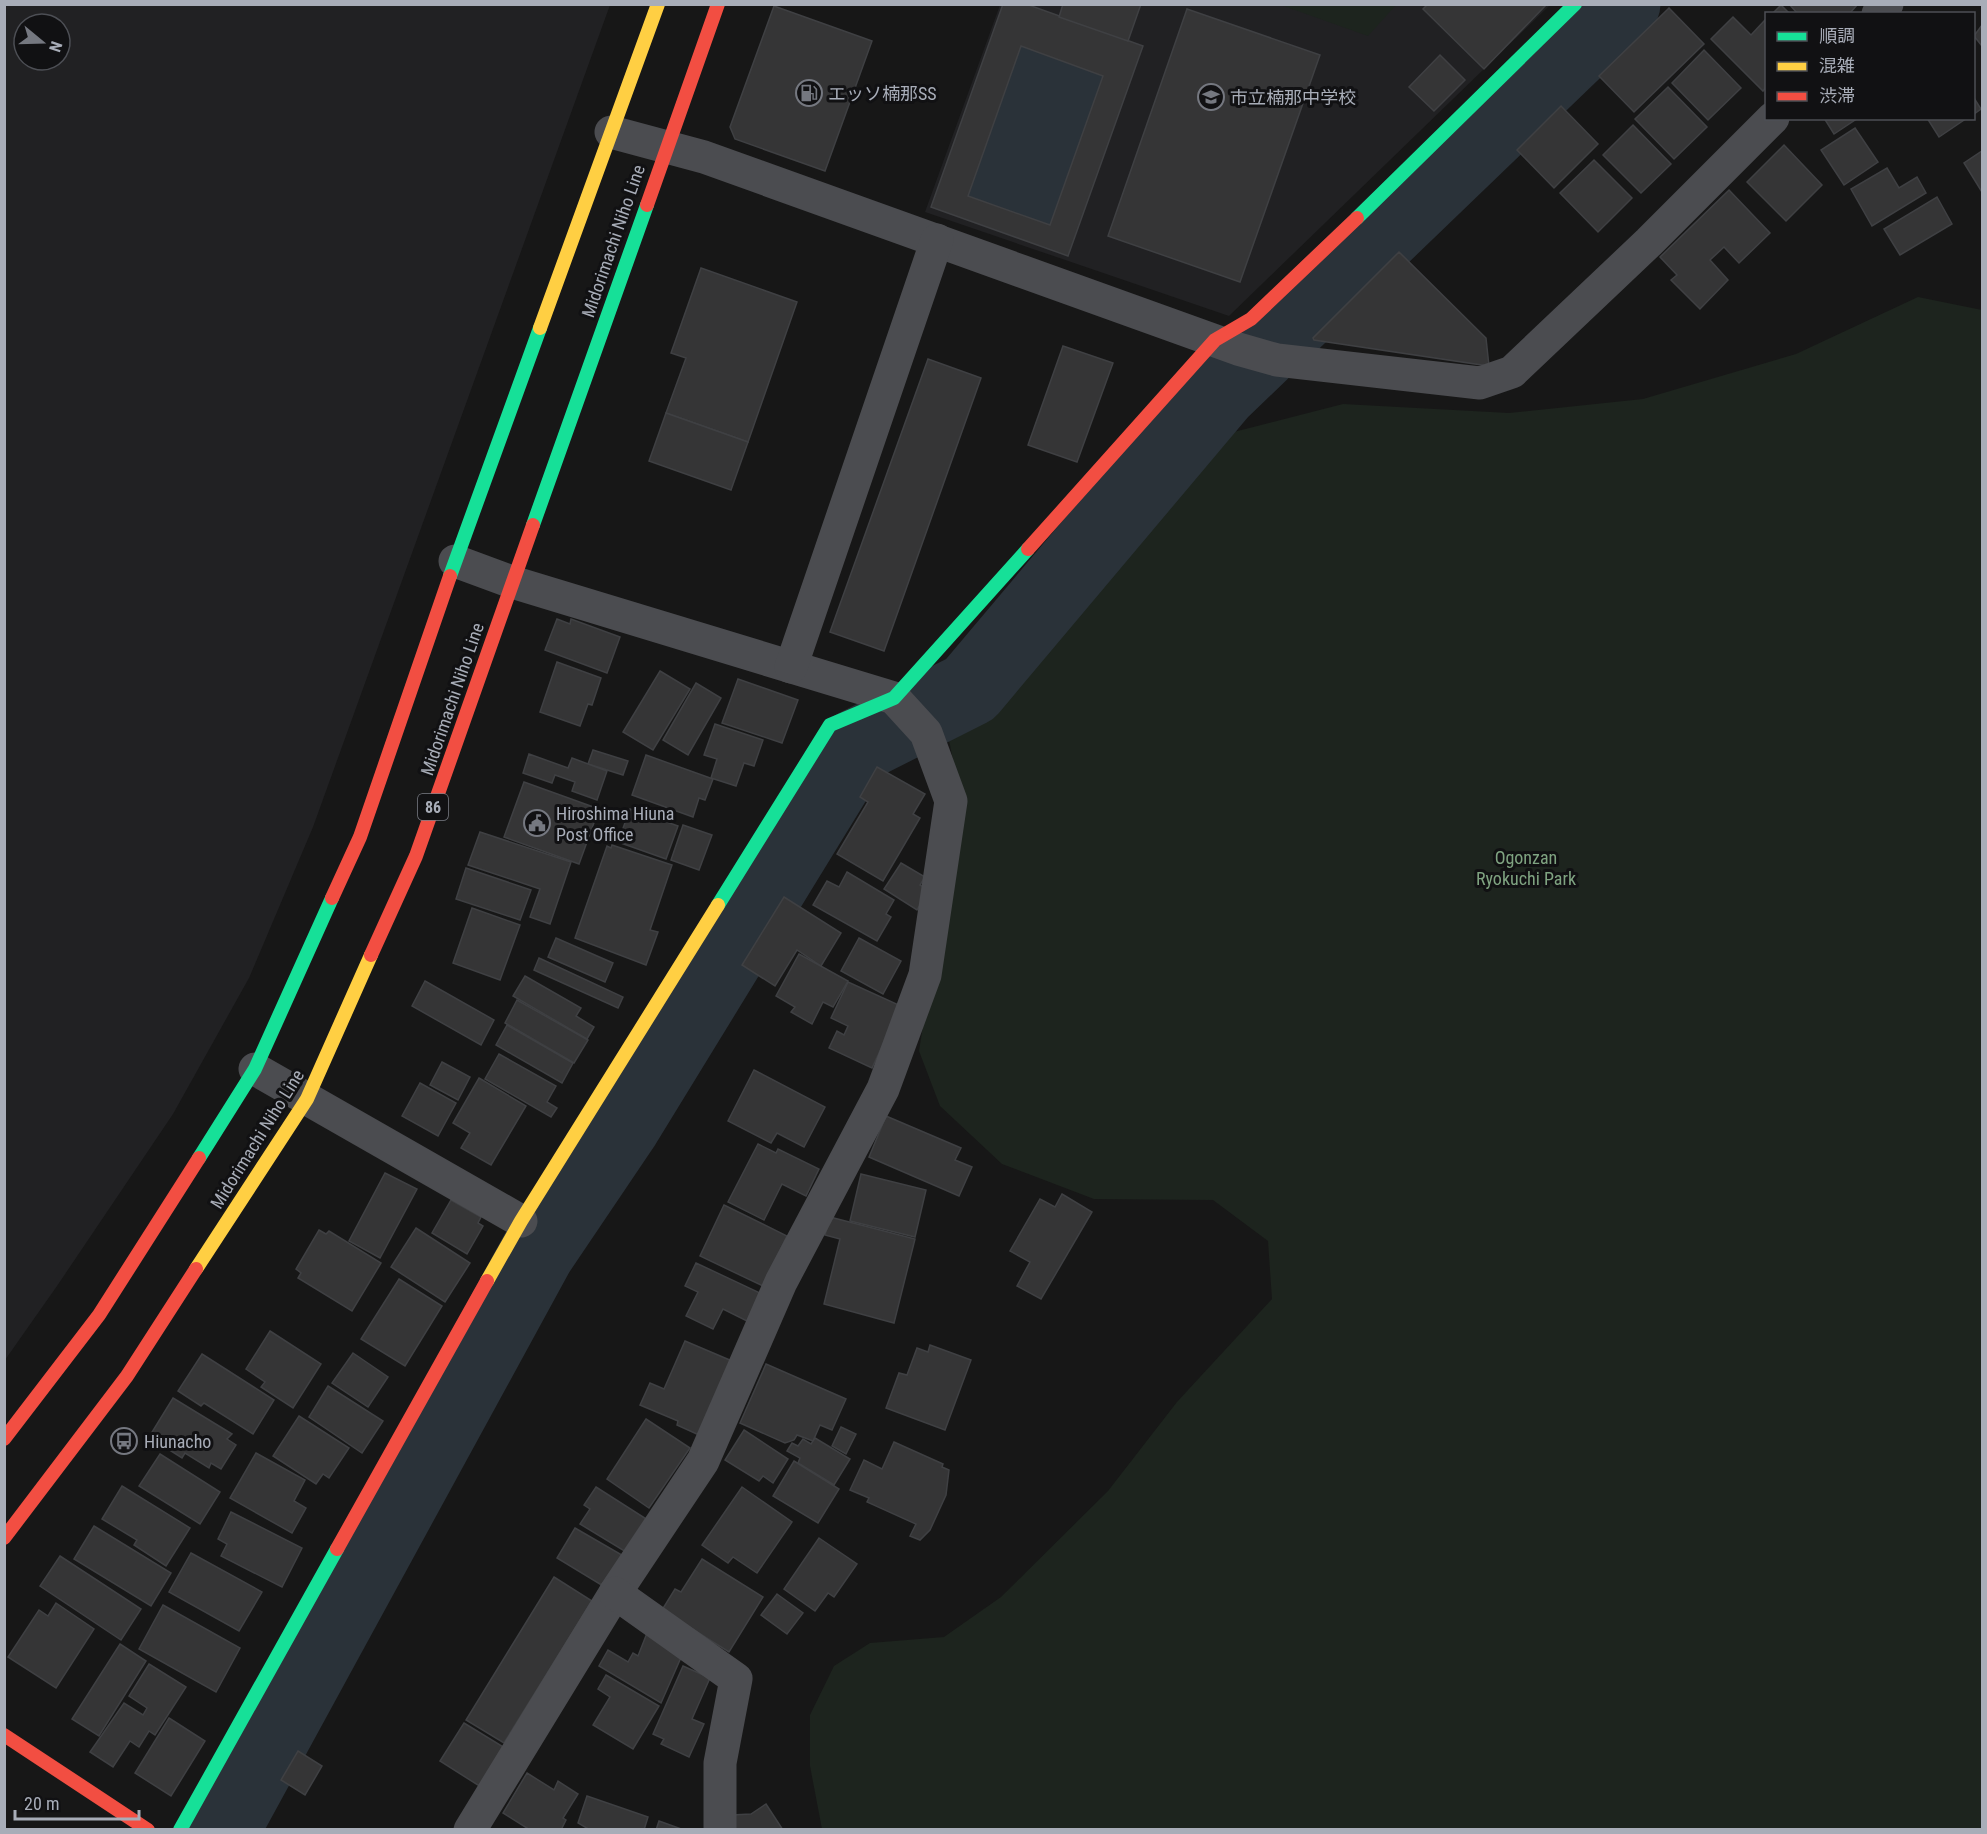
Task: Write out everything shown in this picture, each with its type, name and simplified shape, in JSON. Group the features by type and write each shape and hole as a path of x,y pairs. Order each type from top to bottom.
{"main road":[{"name":"Midorimachi Niho Line","path":"4,1439 99,1315 255,1070 360,837 455,561 658,4"},
{"name":"Midorimachi Niho Line","path":"4,1538 127,1376 307,1099 416,856 718,4"},
{"path":"180,1830 521,1221 830,725 895,699 1251,319 1423,155 1575,4"},
{"path":"4,1735 148,1830"}],"street":[{"path":"611,132 666,146 937,240 1227,345 1277,360 1480,383 1512,372 1648,243 1771,120"},
{"path":"791,667 937,240"},
{"path":"455,561 512,582 895,699 926,732 951,801 925,975 883,1089 781,1282 703,1461 615,1593 470,1830"},
{"path":"255,1070 521,1221"},
{"path":"615,1593 736,1679 720,1763 720,1830"}],"shaded area":[{"path":"5,4 610,5 313,827 249,978 173,1114 5,1360"},
{"name":"市立楠那中学校","path":"1000,5 1550,5 1229,316 925,212"},
{"path":"1021,46 1103,76 1050,225 968,196"}],"green space":[{"path":"1281,5 1396,5 1368,36"},
{"name":"Ogonzan Ryokuchi Park","path":"1918,297 1982,310 1982,1829 822,1829 810,1766 810,1715 834,1666 870,1643 944,1637 1001,1597 1108,1491 1177,1402 1272,1299 1268,1241 1213,1200 1094,1199 1002,1164 940,1106 919,1051 960,794 944,716 984,683 1100,539 1214,437 1343,404 1509,413 1643,399 1796,354"}],"building":[{"path":"1003,4 1026,4 1143,46 1068,256 931,207","holes":["1021,46 1103,76 1050,225 968,196"]},
{"path":"1063,4 1141,4 1128,41 1059,17"},
{"path":"1428,4 1547,4 1484,69 1423,9"},
{"path":"1789,4 1858,4 1851,12 1796,12"},
{"path":"1781,5 1788,12 1774,12"},
{"path":"774,6 872,41 825,171 735,139 730,127"},
{"path":"1669,8 1704,44 1634,112 1599,76"},
{"path":"1187,9 1320,55 1240,282 1108,236"},
{"path":"1733,17 1751,35 1765,20 1765,88 1763,91 1711,39"},
{"path":"1982,25 1982,46 1975,37"},
{"path":"1704,50 1741,88 1708,120 1672,83"},
{"path":"1440,55 1465,80 1434,111 1409,87"},
{"path":"1668,87 1707,127 1674,159 1635,119"},
{"path":"1975,100 1981,109 1975,113"},
{"path":"1561,106 1598,144 1554,188 1517,150"},
{"path":"1825,120 1855,120 1834,134"},
{"path":"1928,120 1964,120 1939,137"},
{"path":"1633,125 1671,164 1641,193 1603,155"},
{"path":"1855,128 1878,162 1844,185 1821,150"},
{"path":"1784,145 1822,185 1786,221 1747,182"},
{"path":"1982,151 1982,192 1964,163"},
{"path":"1594,160 1632,198 1598,232 1560,193"},
{"path":"1887,168 1899,188 1917,177 1926,193 1872,226 1851,189"},
{"path":"1729,190 1770,233 1739,263 1724,247 1710,260 1728,280 1700,309 1671,280 1677,275 1660,257"},
{"path":"1937,197 1952,224 1900,255 1884,229"},
{"path":"1399,252 1486,338 1489,366 1314,340 1313,338"},
{"path":"701,268 797,302 748,442 666,413 686,358 671,353"},
{"path":"1063,346 1113,363 1077,462 1028,445"},
{"path":"928,359 981,378 884,651 830,632"},
{"path":"666,413 748,442 731,490 649,461"},
{"path":"557,619 570,624 571,619 620,637 607,673 545,650"},
{"path":"557,662 601,678 592,705 588,704 580,726 540,712"},
{"path":"660,671 690,689 653,750 623,732"},
{"path":"738,679 798,700 782,743 722,723"},
{"path":"696,683 721,698 688,755 663,740"},
{"path":"715,724 763,740 754,766 744,763 736,786 711,778 717,759 704,755"},
{"path":"593,750 628,761 623,775 588,764"},
{"path":"529,754 568,768 572,758 607,771 597,800 572,791 575,782 555,775 552,783 523,773"},
{"path":"646,755 713,779 705,800 699,798 693,817 632,795"},
{"path":"877,767 925,794 913,814 920,818 883,881 837,854 868,802 860,797"},
{"path":"524,782 599,809 579,864 504,837"},
{"path":"630,809 678,826 666,859 618,842"},
{"path":"683,825 712,835 699,870 671,860"},
{"path":"480,832 571,862 550,924 530,917 540,889 468,865"},
{"path":"612,845 672,865 650,930 658,932 646,965 575,938 607,846 611,848"},
{"path":"901,863 925,877 920,885 925,888 925,897 917,910 884,889"},
{"path":"466,868 531,890 520,920 456,899"},
{"path":"847,872 894,900 886,914 891,917 877,941 813,905 827,881 839,887"},
{"path":"784,897 841,933 821,966 797,950 775,986 742,965"},
{"path":"472,908 520,925 500,980 453,963"},
{"path":"556,938 613,963 605,982 548,957"},
{"path":"859,938 901,961 883,994 841,971"},
{"path":"799,954 848,981 833,1007 823,1002 812,1024 791,1012 795,1007 776,996"},
{"path":"539,958 623,997 618,1008 534,970"},
{"path":"525,976 581,1008 576,1016 594,1027 587,1039 513,996"},
{"path":"425,981 494,1020 481,1045 412,1006"},
{"path":"848,982 901,1006 872,1068 829,1048 837,1031 844,1035 848,1026 831,1018"},
{"path":"517,1000 588,1040 574,1063 505,1023"},
{"path":"507,1025 573,1063 562,1083 496,1045"},
{"path":"499,1054 556,1086 547,1102 557,1108 551,1117 485,1079"},
{"path":"442,1062 470,1077 458,1100 430,1085"},
{"path":"754,1070 825,1107 804,1147 777,1133 771,1143 728,1121"},
{"path":"479,1078 526,1106 491,1165 461,1148 470,1133 453,1123"},
{"path":"420,1083 456,1103 438,1136 402,1116"},
{"path":"886,1116 961,1148 955,1160 972,1167 959,1196 869,1157"},
{"path":"758,1144 776,1153 778,1149 819,1169 806,1196 782,1184 764,1220 728,1202"},
{"path":"385,1173 417,1189 380,1258 349,1241"},
{"path":"861,1174 926,1190 915,1237 850,1221"},
{"path":"1062,1194 1092,1212 1041,1299 1017,1286 1030,1262 1010,1251 1040,1199 1055,1207"},
{"path":"451,1200 481,1217 478,1223 483,1226 467,1254 432,1233"},
{"path":"724,1205 787,1236 763,1286 700,1256"},
{"path":"830,1217 915,1239 894,1323 824,1304 840,1239 825,1235"},
{"path":"416,1228 470,1263 445,1302 391,1267"},
{"path":"319,1230 326,1234 329,1231 381,1263 352,1311 298,1278 301,1273 296,1269"},
{"path":"696,1263 760,1293 747,1321 723,1309 713,1329 686,1316 698,1292 685,1286"},
{"path":"399,1279 442,1306 405,1366 361,1339"},
{"path":"270,1331 321,1364 293,1408 261,1387 265,1382 246,1369"},
{"path":"685,1341 732,1361 699,1435 677,1425 678,1421 640,1405 650,1383 664,1389"},
{"path":"930,1345 971,1360 945,1430 886,1408 899,1373 907,1375 917,1348 928,1352"},
{"path":"353,1353 388,1377 368,1407 332,1383"},
{"path":"202,1354 274,1400 253,1434 204,1403 201,1406 178,1391"},
{"path":"766,1364 846,1399 832,1430 820,1425 813,1441 797,1435 794,1440 785,1443 740,1423"},
{"path":"328,1386 383,1421 362,1453 309,1417"},
{"path":"173,1398 232,1434 227,1439 236,1445 221,1469 211,1463 209,1468 185,1453 182,1458 149,1437"},
{"path":"299,1416 349,1448 329,1478 323,1474 316,1484 273,1456"},
{"path":"646,1419 690,1448 649,1508 607,1479"},
{"path":"841,1427 856,1434 846,1454 832,1446"},
{"path":"744,1430 788,1459 773,1483 763,1476 759,1481 725,1460"},
{"path":"815,1438 850,1459 834,1485 798,1463 800,1458 787,1451 792,1443 798,1446 803,1439 811,1444"},
{"path":"894,1442 943,1464 942,1467 949,1470 946,1495 930,1530 920,1540 910,1536 916,1524 867,1502 869,1498 850,1490 864,1460 882,1469"},
{"path":"256,1453 305,1480 294,1501 306,1508 292,1533 230,1498"},
{"path":"160,1454 220,1492 200,1524 139,1486"},
{"path":"794,1461 839,1489 818,1523 773,1496"},
{"path":"122,1486 190,1528 166,1566 134,1545 137,1540 102,1519"},
{"path":"596,1487 651,1522 631,1555 580,1524 590,1509 584,1505"},
{"path":"742,1487 792,1522 757,1573 733,1557 728,1563 702,1545"},
{"path":"231,1512 302,1548 282,1587 221,1556 227,1544 218,1539"},
{"path":"94,1526 171,1573 151,1606 74,1559"},
{"path":"575,1528 627,1558 608,1589 557,1558"},
{"path":"819,1538 857,1564 834,1597 828,1593 815,1611 784,1589"},
{"path":"191,1553 262,1592 239,1631 169,1592"},
{"path":"60,1556 141,1609 121,1640 40,1586"},
{"path":"702,1559 763,1597 729,1652 662,1610 675,1589 681,1592"},
{"path":"554,1577 592,1601 504,1743 466,1720"},
{"path":"777,1594 803,1613 787,1634 761,1615"},
{"path":"56,1603 94,1629 56,1688 8,1657 39,1610 48,1616"},
{"path":"163,1605 240,1648 216,1692 139,1649"},
{"path":"647,1633 683,1653 661,1703 599,1666 608,1650 628,1662 633,1653 638,1656"},
{"path":"120,1644 146,1661 99,1736 72,1719"},
{"path":"149,1664 186,1687 155,1735 149,1731 139,1747 130,1741 113,1767 90,1752 124,1703 143,1715 147,1708 129,1696"},
{"path":"683,1666 710,1678 692,1719 704,1724 689,1757 661,1744 664,1739 653,1734"},
{"path":"606,1675 659,1706 633,1749 593,1725 610,1697 598,1689"},
{"path":"169,1718 205,1741 171,1796 135,1773"},
{"path":"464,1723 505,1748 481,1787 440,1761"},
{"path":"298,1751 322,1766 305,1795 281,1780"},
{"path":"527,1773 554,1790 558,1781 578,1794 563,1818 566,1820 561,1830 530,1830 503,1813"},
{"path":"587,1796 648,1817 644,1830 590,1830 578,1823"},
{"path":"766,1804 783,1830 733,1830 732,1815 751,1814"},
{"path":"659,1821 684,1830 656,1830"}],"waterway":[{"path":"222,1830 537,1253 624,1124 855,747 970,689 1220,392 1623,4"}],"traffic: fast":[{"path":"1357,218 1575,4"},
{"path":"533,525 647,205"},
{"path":"450,576 540,328"},
{"path":"718,905 830,725 894,698 1028,549"},
{"path":"199,1158 255,1069 332,898"},
{"path":"180,1830 337,1549"}],"traffic: slow":[{"path":"540,328 658,4"},
{"path":"487,1281 521,1221 718,905"},
{"path":"196,1269 307,1099 371,955"}],"traffic: jam":[{"path":"647,205 718,4"},
{"path":"1028,549 1215,340 1251,319 1357,218"},
{"path":"371,955 416,856 533,525"},
{"path":"332,898 360,837 450,576"},
{"path":"4,1439 99,1315 199,1158"},
{"path":"4,1538 127,1376 196,1269"},
{"path":"337,1549 487,1281"},
{"path":"4,1735 148,1830"}],"place":[{"name":"エッソ楠那SS","path":"809,93"},
{"name":"市立楠那中学校","path":"1211,97"},
{"name":"Hiroshima Hiuna Post Office","path":"537,823"},
{"name":"Hiunacho","path":"124,1441"}]}
